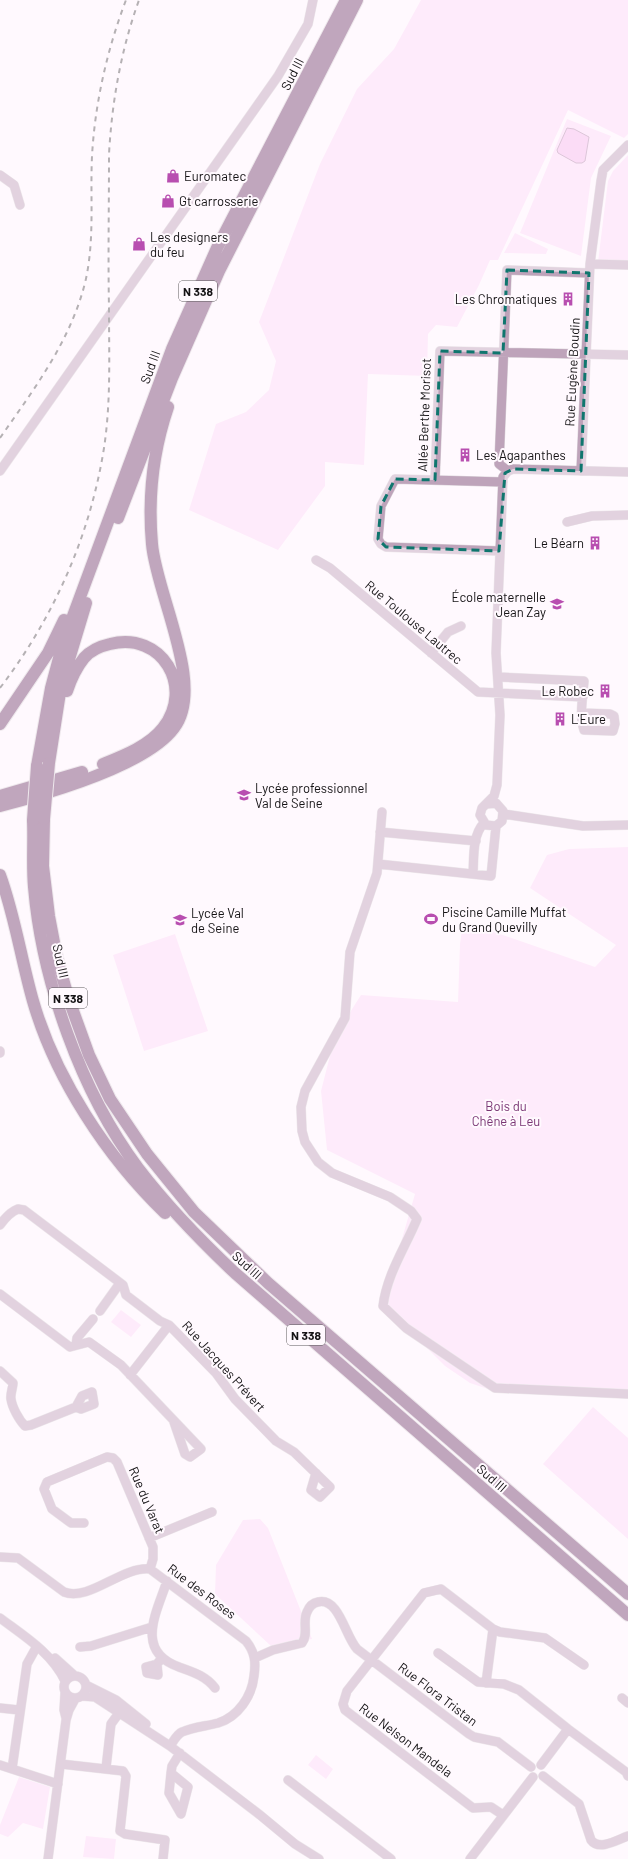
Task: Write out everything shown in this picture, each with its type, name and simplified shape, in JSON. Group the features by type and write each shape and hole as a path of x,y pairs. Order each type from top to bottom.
{"highway":[{"name":"Sud III","path":"43,764 51,688 63,643 172,349 210,262 346,0"},
{"name":"Sud III","path":"43,764 55,722 61,686 80,619 172,378 219,271 357,0"},
{"path":"342,28 361,0"},
{"path":"0,806 52,791 130,762 161,743 175,728 183,712 186,686 183,666 160,584 152,545 152,481 158,445 173,393 172,378"},
{"path":"0,724 48,653 71,605 80,596"},
{"path":"0,796 111,761 146,744 163,729 176,702 176,688 172,674 166,662 157,653 146,646 134,642 121,641 102,646 84,658 73,676 55,722"},
{"name":"N 338","path":"39,819 43,764"},
{"name":"Sud III","path":"39,819 34,887 44,950 55,999 78,1059 101,1109 137,1167 181,1220 234,1273 628,1615"},
{"name":"Sud III","path":"39,819 48,916 56,958 68,997 89,1055 110,1099 148,1154 194,1212 268,1283 628,1594"},
{"path":"0,874 9,901 33,1001 49,1046 73,1093 99,1135 147,1196 186,1233 234,1273"}],"street":[{"path":"0,471 278,76 308,24 313,0"},
{"name":"Rue Eugène Boudin","path":"580,471 590,268 603,170 628,145"},
{"path":"0,175 14,185 20,205"},
{"path":"508,471 500,464 507,270 590,268 628,265"},
{"name":"Allée Berthe Morisot","path":"435,480 440,351 503,353"},
{"path":"503,353 628,355"},
{"path":"498,785 494,796 481,812 481,819 489,826 496,826 502,821 502,810 498,785 500,715 496,653 503,477 508,471 519,469 628,472"},
{"path":"499,551 386,547 381,544 378,539 381,506 395,479 502,482"},
{"path":"567,522 592,516 628,515"},
{"name":"Rue Toulouse Lautrec","path":"316,560 330,568 478,692 583,697"},
{"path":"431,653 448,632 461,626"},
{"path":"498,677 584,681 583,713"},
{"path":"487,804 496,803 502,810 583,826 628,825"},
{"path":"382,812 377,873 351,947 346,1018 305,1091 301,1107 302,1131 305,1142 318,1162 332,1173 390,1198 411,1211 417,1219 401,1251 385,1289 383,1306 406,1328 495,1388 628,1394"},
{"path":"473,874 476,841 481,826 484,823"},
{"path":"378,864 491,876 496,826"},
{"path":"380,832 476,841"},
{"name":"Rue Jacques Prévert","path":"0,1225 13,1211 18,1209 24,1210 123,1285 126,1295 160,1321 169,1325 216,1374 235,1399 276,1441 294,1452 316,1473"},
{"path":"100,1311 120,1283"},
{"path":"0,1294 70,1347 89,1342 121,1365 174,1422"},
{"path":"76,1345 78,1338 93,1319"},
{"path":"130,1375 169,1325"},
{"path":"0,1371 13,1383 14,1388 11,1398 20,1421 25,1426 76,1408"},
{"name":"Rue du Varat","path":"84,1524 71,1523 52,1509 44,1489 47,1482 107,1457 113,1458 117,1462 154,1547 150,1569"},
{"path":"149,1538 212,1512"},
{"name":"Rue des Roses","path":"0,1557 18,1558 64,1592 73,1594 89,1590 140,1569 150,1569 246,1641 253,1651 255,1658"},
{"path":"167,1581 152,1627 153,1643 160,1661 208,1679 215,1688"},
{"name":"Rue Nelson Mandela","path":"492,1630 468,1609 441,1589 424,1592 344,1695 343,1704 346,1710 473,1808 491,1807 503,1815"},
{"name":"Rue Flora Tristan","path":"255,1658 273,1650 302,1642 305,1637 304,1621 307,1611 313,1604 322,1601 327,1602 335,1608 352,1644 469,1734 474,1737 498,1742 531,1766"},
{"path":"0,1618 52,1656 75,1676 82,1679 86,1685 116,1700 170,1746"},
{"path":"80,1647 91,1646 152,1627"},
{"path":"486,1683 492,1630 545,1638 584,1665"},
{"path":"38,1647 59,1670 65,1681"},
{"path":"12,1769 19,1710 27,1664 38,1647"},
{"path":"438,1653 478,1682 504,1684 513,1687 626,1772 628,1776"},
{"path":"170,1746 181,1732 220,1722 230,1717 241,1707 252,1689 255,1671 255,1658"},
{"path":"66,1720 64,1710 65,1693 63,1687 65,1681 69,1677 75,1676"},
{"path":"48,1859 66,1720 69,1710 85,1691 86,1685"},
{"path":"65,1693 68,1696 95,1697 119,1712 180,1753 260,1815 284,1829 316,1857"},
{"path":"0,1708 19,1710"},
{"path":"106,1768 111,1724 119,1712"},
{"path":"568,1729 541,1765 543,1776 579,1804 594,1845 600,1846 628,1836"},
{"path":"171,1773 172,1766 180,1753"},
{"path":"61,1764 123,1771 126,1776 120,1831 124,1834 165,1840 163,1859"},
{"path":"0,1765 58,1784"},
{"path":"533,1777 531,1766 541,1765"},
{"path":"470,1859 533,1777 543,1776"},
{"path":"288,1780 391,1859"}],"highlighted area":[{"path":"507,270 589,273 581,471 513,469 505,473 499,551 386,547 378,539 381,506 395,479 435,480 440,351 503,353"}],"green space":[{"path":"421,0 628,0 628,134 624,138 568,110 498,260 490,260 457,327 436,325 428,334 427,376 368,374 364,465 325,462 325,486 278,550 189,510 216,424 246,412 269,390 276,361 259,322 320,164 357,89 394,49"},
{"path":"567,119 611,136 591,178 581,256 520,233"},
{"path":"628,155 628,263 598,262 608,181 613,171"},
{"path":"515,233 548,249 546,254 504,253"},
{"name":"Bois du Chêne à Leu","path":"628,847 628,1392 497,1392 470,1383 445,1366 383,1304 415,1194 327,1150 321,1091 335,1036 361,995 458,1002 460,944 463,921 595,967 616,945 530,888 547,855 569,849"},
{"path":"175,934 208,1031 144,1051 113,955"},
{"path":"121,1310 141,1325 131,1337 111,1322"},
{"path":"593,1407 628,1438 628,1539 543,1464"},
{"path":"260,1519 268,1528 312,1639 271,1646 215,1594 216,1565 243,1520"},
{"path":"316,1755 333,1769 326,1779 308,1765"},
{"path":"19,1777 50,1787 43,1829 23,1823 8,1837 0,1834 0,1825"},
{"path":"86,1836 116,1839 114,1859 83,1857"}],"shaded area":[{"path":"567,128 574,129 589,137 585,161 582,163 576,163 558,153 557,150"}],"railway":[{"path":"0,438 50,364 70,325 85,283 90,251 92,156 96,116 108,57 126,0"},
{"path":"0,688 37,633 53,604 79,544 98,481 104,448 109,396 110,134 122,57 139,0"}],"place":[{"name":"Euromatec","path":"173,176"},
{"name":"Gt carrosserie","path":"168,201"},
{"name":"Les designers du feu","path":"139,244"},
{"name":"Les Chromatiques","path":"568,299"},
{"name":"Les Agapanthes","path":"465,455"},
{"name":"Le Béarn","path":"595,543"},
{"name":"École maternelle Jean Zay","path":"557,604"},
{"name":"Le Robec","path":"605,691"},
{"name":"L'Eure","path":"560,719"},
{"name":"Lycée professionnel Val de Seine","path":"244,795"},
{"name":"Piscine Camille Muffat du Grand Quevilly","path":"431,919"},
{"name":"Lycée Val de Seine","path":"180,920"}]}
